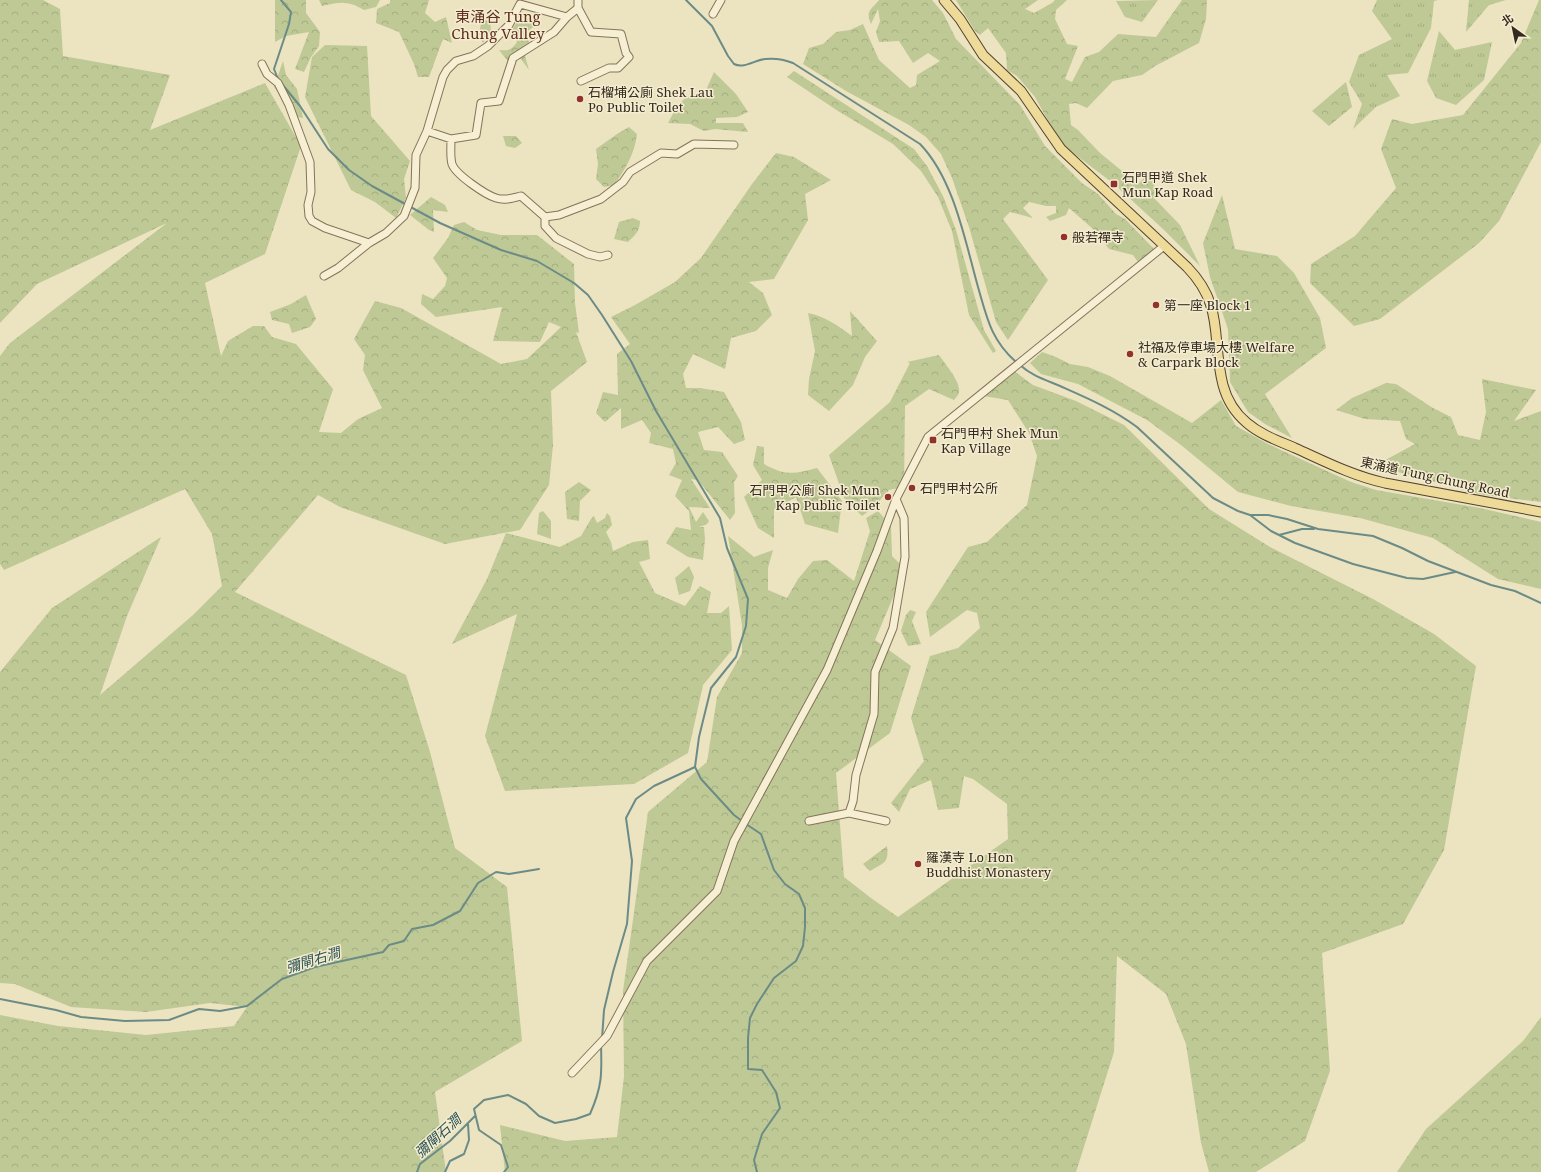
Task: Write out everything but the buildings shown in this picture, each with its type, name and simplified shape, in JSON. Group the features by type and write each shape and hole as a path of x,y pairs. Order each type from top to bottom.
{"main road":[{"name":"東涌道 Tung Chung Road","path":"944,0 960,20 983,55 1022,91 1061,149 1199,280 1208,296 1213,312 1225,392 1235,410 1243,420 1252,427 1347,472 1368,479 1541,512"}],"street":[{"path":"578,0 578,8 591,32 621,34 628,57 618,68 609,68 581,80"},
{"path":"713,14 721,0"},
{"path":"324,276 338,268 369,243 386,233 401,220 407,210 415,188 416,155 427,132 443,77 447,70 456,61 473,56 488,46 508,25 520,4 567,17"},
{"path":"427,132 451,139 476,135 481,102 498,100 513,58 554,32 567,17 578,8"},
{"path":"262,64 267,74 278,83 289,105 310,162 311,192 308,205 309,216 312,221 325,228 369,243"},
{"path":"451,139 452,164 456,172 465,180 496,198 507,199 521,196 545,217 545,226 556,238 588,254 600,257 608,255"},
{"path":"545,217 559,215 601,199 623,182 630,172 661,153 677,154 694,144 734,144"},
{"path":"572,1073 608,1036 647,961 717,891 734,841 827,670 877,551 896,499 928,437 1164,246"},
{"path":"848,813 853,801 856,775 874,714 875,672 893,628 906,557 904,518 896,499"},
{"path":"810,821 848,813 886,820"}],"green space":[{"path":"0,0 43,0 60,9 63,56 170,75 150,130 265,83 301,146 265,254 205,283 221,356 228,341 253,326 264,326 272,337 296,344 333,389 319,432 341,433 358,419 382,408 363,370 365,355 354,339 375,301 401,308 501,364 527,359 561,327 549,322 540,342 493,341 502,307 436,317 421,304 422,294 433,299 445,286 447,278 433,258 448,238 454,225 464,222 477,230 501,235 537,235 574,264 575,303 579,333 576,332 587,362 551,391 553,445 549,485 520,530 445,544 340,507 318,495 235,592 406,675 430,752 455,848 507,887 522,1041 435,1092 446,1172 0,1172 0,1015 58,1026 146,1035 234,1026 247,1007 210,1003 146,1012 71,1007 15,984 0,983 0,672 52,608 161,537 127,616 100,695 193,615 222,586 212,534 185,489 4,570 0,564 0,356 10,343 167,223 37,284 0,323"},
{"path":"275,0 306,0 306,13 320,32 319,46 311,57 304,72 295,69 309,32 286,36 275,42"},
{"path":"319,0 380,0 376,7 364,10 348,3 322,6"},
{"path":"390,0 429,0 425,13 435,22 446,17 452,43 443,39 429,77 418,77 414,64 399,32 376,23 377,9 390,3"},
{"path":"879,0 932,0 943,13 956,39 1020,105 1045,146 1082,183 1098,194 1116,214 1125,219 1154,249 1138,262 1133,255 1109,249 1093,229 1069,208 1066,215 1050,221 1046,217 1056,213 1056,206 1046,206 1029,202 1023,208 1033,218 1010,212 1003,219 1048,280 1008,340 996,322 969,227 952,178 941,154 926,137 909,125 846,91 803,64 809,48 823,44 836,32 850,30 863,24 879,60 910,88 916,85 917,75 940,61 928,53 913,63 899,41 879,42 876,32 880,21 878,9 871,24 869,20 869,13"},
{"path":"956,0 1038,0 1025,9 1034,13 1055,0 1067,0 1056,10 1055,19 1067,44 1078,46 1065,79 1072,82 1085,57 1099,52 1118,34 1156,37 1182,0 1207,0 1206,19 1199,43 1155,66 1142,75 1113,81 1087,108 1076,103 1069,104 1071,125 1078,130 1100,153 1138,184 1150,172 1154,182 1155,199 1180,225 1200,266 1163,229 1114,184 1064,146 1035,97 1017,76 1007,70 1006,53 988,28 980,35 975,31"},
{"path":"1158,0 1142,22 1125,17 1116,1"},
{"path":"1377,0 1438,0 1434,1 1431,28 1408,73 1387,75 1400,96 1376,107 1353,129 1362,104 1349,82 1359,55 1392,39 1372,11"},
{"path":"1469,0 1506,0 1489,5 1466,32"},
{"path":"1539,0 1541,0 1541,142 1499,221 1479,243 1380,319 1354,326 1310,283 1311,264 1355,236 1396,188 1381,149 1392,119 1412,124 1463,115 1521,43"},
{"path":"482,18 490,22 491,31 483,43 479,34"},
{"path":"528,18 540,22 525,33 529,41 525,56 529,70 521,59 507,60 499,50 507,50 513,47 517,42 512,30 516,23"},
{"path":"1439,31 1455,50 1492,42 1484,80 1456,105 1436,98 1427,81"},
{"path":"325,45 367,46 371,116 410,161 404,179 406,198 396,218 375,202 351,190 305,97 312,57"},
{"path":"283,61 286,75 297,89 303,118 297,117 274,87"},
{"path":"794,71 914,149 927,166 943,196 956,230 984,330 996,351 993,353 969,315 952,231 938,197 921,171 893,144 838,111 787,77"},
{"path":"714,72 736,94 748,112 737,117 716,118 716,123 743,123 748,132 715,129 704,131 690,124 668,123 676,108 686,97 705,98 707,88"},
{"path":"1346,82 1352,107 1329,126 1312,111"},
{"path":"629,127 637,134 632,155 614,185 604,187 596,179 598,164 596,149"},
{"path":"503,136 516,136 522,143 515,148 506,146"},
{"path":"776,153 794,157 831,180 805,194 808,220 774,279 749,282 763,293 772,315 756,331 731,338 725,369 693,354 683,374 686,388 700,388 724,392 741,422 745,440 734,444 718,427 698,432 704,450 722,452 738,476 734,482 735,513 730,520 698,480 691,479 710,508 689,507 696,522 703,512 709,521 707,524 699,527 704,527 705,539 703,560 688,557 666,543 676,527 691,530 689,511 675,496 682,480 669,475 676,463 673,449 649,443 651,433 642,420 621,429 621,408 605,422 596,413 603,392 618,395 617,354 630,344 611,317 675,282 701,258 752,184"},
{"path":"1222,195 1235,249 1277,256 1294,273 1320,318 1326,348 1265,394 1292,438 1265,424 1248,412 1230,382 1228,329 1210,277 1203,243"},
{"path":"431,197 445,205 448,212 433,210 434,232 429,230 410,215"},
{"path":"633,218 640,221 639,228 635,235 628,242 614,239 619,222"},
{"path":"306,295 316,319 310,327 292,333 289,324 272,320 270,312 291,304"},
{"path":"850,311 877,341 865,357 853,385 829,411 808,395 809,379 815,351 808,313 826,319 852,336"},
{"path":"1042,352 1070,364 1088,367 1110,376 1192,423 1221,400 1236,426 1268,444 1351,482 1376,490 1480,508 1541,522 1541,589 1498,579 1433,538 1360,518 1291,506 1238,492 1181,445 1147,420 1078,384 1041,374 1030,363"},
{"path":"939,355 958,383 959,392 954,400 929,389 905,406 904,487 889,490 873,508 862,516 844,498 829,455 890,402 910,363 907,362"},
{"path":"1014,371 1033,385 1076,401 1124,425 1209,509 1270,547 1373,599 1434,634 1476,666 1444,850 1403,924 1322,953 1330,1071 1305,1141 1256,1172 1209,1172 1201,1143 1186,1044 1166,994 1117,956 1114,1052 1076,1172 505,1172 500,1125 565,1141 617,1137 624,1076 623,991 648,812 707,762 717,697 742,653 742,625 728,536 754,557 773,550 768,568 768,590 787,598 798,579 813,561 827,560 854,581 870,531 866,518 878,511 891,526 892,556 900,564 897,588 875,640 911,666 890,733 836,773 844,877 898,917 1008,839 1007,804 973,779 964,776 959,808 938,810 931,780 910,789 899,812 891,803 924,761 911,718 930,656 958,648 980,628 977,613 967,610 930,637 926,612 968,547 987,542 1027,505 1037,456 1029,433 1008,400 983,396"},
{"path":"1482,379 1536,390 1514,421 1541,411 1541,502 1484,495 1376,465 1415,444 1406,439 1400,421 1365,419 1336,410 1352,398 1386,383 1396,384 1433,408 1451,417 1458,435 1480,440 1486,412"},
{"path":"757,446 764,447 764,464 778,471 796,473 817,468 842,501 838,533 805,524 796,497 774,510 774,538 758,528 744,497 762,480 753,465"},
{"path":"579,482 591,490 580,501 579,521 567,519 565,492"},
{"path":"543,511 551,521 551,539 537,534 539,513"},
{"path":"607,513 610,516 612,525 606,532 611,542 613,551 633,542 648,540 650,559 639,562 655,593 685,606 700,586 711,592 707,613 721,613 729,606 732,650 703,685 688,753 634,784 505,791 485,736 517,614 452,644 487,579 506,533 560,547 581,536 594,516 597,523 605,518"},
{"path":"689,566 694,577 690,591 679,595 675,578"},
{"path":"910,610 916,612 912,621 921,644 908,646 901,631 906,615"},
{"path":"887,846 887,856 884,862 870,871 863,864"},
{"path":"1541,1017 1541,1172 1397,1172 1426,1129 1523,1041"}],"waterway":[{"path":"278,79 274,69 289,24 291,12 281,0"},
{"path":"686,0 712,26 734,64 750,64 765,59 782,60 793,63 920,144 932,158 950,192 957,211 984,309 991,328 995,337 1016,362"},
{"path":"282,84 300,106 328,149 349,170 372,186 440,223 501,250 537,261 574,283 588,295 631,361 656,411 720,518 727,548 748,599 746,626 736,657 711,688 699,737 695,767 701,779 734,815 742,821"},
{"path":"1020,365 1034,375 1109,409 1137,427 1213,498 1238,511 1250,515 1268,515 1287,519 1318,529 1373,536 1428,561 1491,585 1515,591 1541,603"},
{"path":"1250,515 1271,531 1295,543 1353,564 1407,578 1423,579 1455,572"},
{"path":"1279,535 1302,529 1314,529"},
{"path":"602,1039 604,1010 627,924 632,861 626,818 636,799 654,786 695,767"},
{"path":"746,824 761,834 774,870 785,884 799,894 805,908 803,946 796,961 774,978 757,1004 750,1018 748,1038 748,1069 762,1070 776,1092 780,1108 762,1134 754,1160 757,1172"},
{"name":"彌閘右澗","path":"0,999 56,1010 81,1017 125,1021 169,1020 199,1009 220,1011 247,1006 282,979 315,967 383,952 389,945 404,941 412,929 433,925 460,911 478,883 496,872 509,874 539,869"},
{"path":"504,1172 508,1167 501,1145 479,1130 474,1109 484,1100 508,1095 526,1104 539,1116 555,1123 576,1119 590,1114 599,1088 601,1045"},
{"name":"彌閘石澗","path":"417,1172 420,1164 450,1141 475,1116"},
{"path":"445,1172 450,1161 464,1154 469,1140 468,1124"}],"place":[{"name":"石榴埔公廁 Shek Lau Po Public Toilet","path":"580,99"},
{"name":"石門甲道 Shek Mun Kap Road","path":"1114,184"},
{"name":"般若禪寺","path":"1064,237"},
{"name":"第一座 Block 1","path":"1156,305"},
{"name":"社福及停車場大樓 Welfare & Carpark Block","path":"1130,354"},
{"name":"石門甲村 Shek Mun Kap Village","path":"933,440"},
{"name":"石門甲村公所","path":"912,488"},
{"name":"石門甲公廁 Shek Mun Kap Public Toilet","path":"888,497"},
{"name":"羅漢寺 Lo Hon Buddhist Monastery","path":"918,864"}],"district":[{"name":"東涌谷 Tung Chung Valley","path":"498,26"}]}
